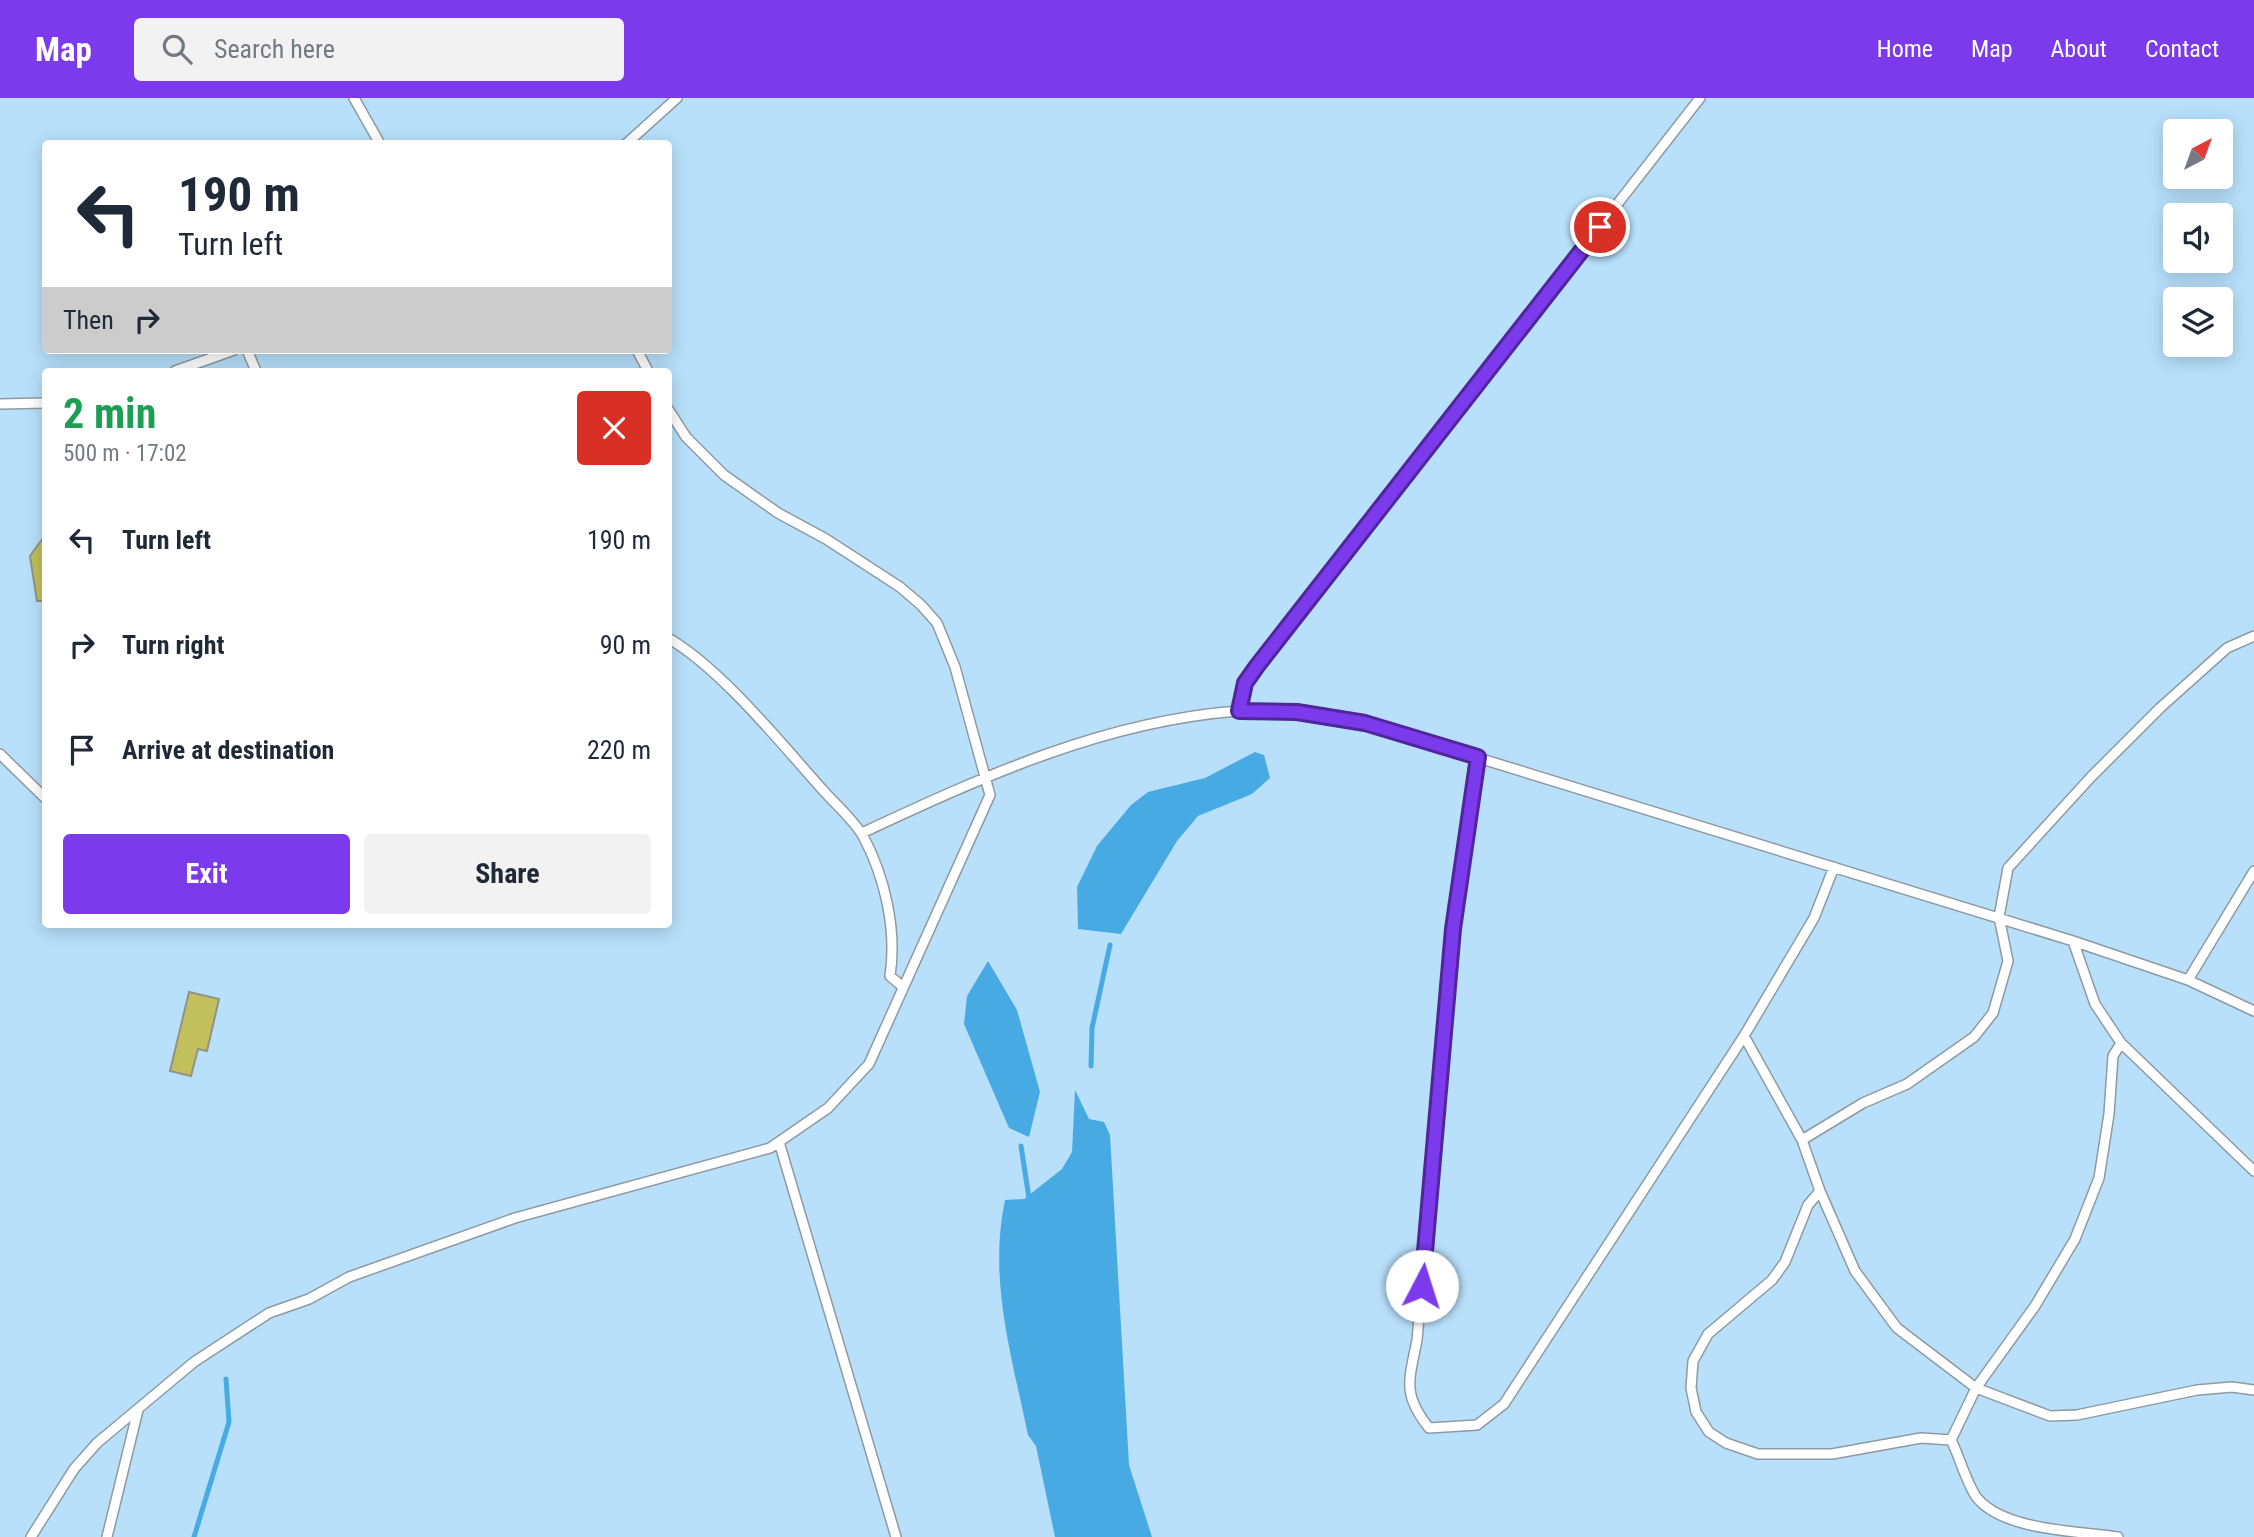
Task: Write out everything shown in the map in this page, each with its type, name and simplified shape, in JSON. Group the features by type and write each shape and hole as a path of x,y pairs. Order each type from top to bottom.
{"lane":[{"path":"354,98 378,140"},
{"path":"630,140 677,98"},
{"path":"1239,711 1245,683 1257,666 1700,98"},
{"path":"183,368 223,354"},
{"path":"0,404 42,403"},
{"path":"31,1537 75,1469 97,1443 194,1362 269,1313 309,1299 348,1277 515,1218 705,1168 779,1142 828,1108 870,1064 990,795 955,667 937,623 900,587 826,539 778,513 724,475 686,437 672,414"},
{"path":"1802,1140 1863,1104 1907,1084 1974,1037 1993,1013 2008,961 1999,917 2008,868 2091,777 2160,708 2227,648 2254,636"},
{"path":"672,640 686,649 762,722 862,833 878,876 892,929 890,976 903,987"},
{"path":"862,833 986,775 1097,737 1239,711 1297,712 1365,723 1999,917 2188,980 2254,1010"},
{"path":"0,754 42,795"},
{"path":"1478,757 1453,929 1417,1340 1410,1375 1410,1399 1429,1429 1477,1425 1504,1404 1744,1036 1814,918 1834,867"},
{"path":"2188,980 2254,871"},
{"path":"2073,941 2095,1004 2121,1043 2254,1171"},
{"path":"1744,1036 1802,1140 1820,1191 1855,1271 1897,1328 1976,1388 2050,1416 2077,1415 2197,1390 2232,1387 2254,1390"},
{"path":"2118,1537 2031,1526 1998,1513 1977,1499 1951,1440 1976,1388 2035,1306 2076,1239 2099,1178 2109,1114 2113,1056 2121,1043"},
{"path":"779,1142 896,1537"},
{"path":"1820,1191 1808,1205 1785,1262 1772,1280 1708,1334 1693,1361 1691,1388 1696,1412 1709,1432 1726,1443 1758,1454 1832,1454 1921,1437 1951,1440"},
{"path":"107,1537 138,1410"}],"shaded area":[{"path":"0,98 2254,98 2254,1537 0,1537"}],"water":[{"path":"1255,752 1264,755 1270,778 1252,794 1198,816 1177,841 1121,934 1078,929 1077,887 1097,846 1131,805 1148,792 1205,778"},
{"path":"988,961 1017,1010 1040,1092 1029,1137 1009,1128 964,1024 967,996"},
{"path":"1075,1090 1089,1119 1104,1122 1110,1135 1129,1465 1152,1537 1055,1537 1036,1446 1028,1435 1004,1318 999,1260 1005,1200 1024,1199 1062,1169 1072,1152"}],"building":[{"path":"42,540 42,601 37,601 30,556"},
{"path":"189,992 219,999 207,1051 198,1049 191,1076 170,1071"}],"waterway":[{"path":"1091,1066 1092,1028 1110,945"},
{"path":"1021,1146 1029,1198"},
{"path":"194,1537 229,1422 226,1379"}],"route":[{"path":"1422,1286 1453,929 1478,757 1365,723 1297,712 1239,711 1245,683 1257,666 1600,227"}]}
